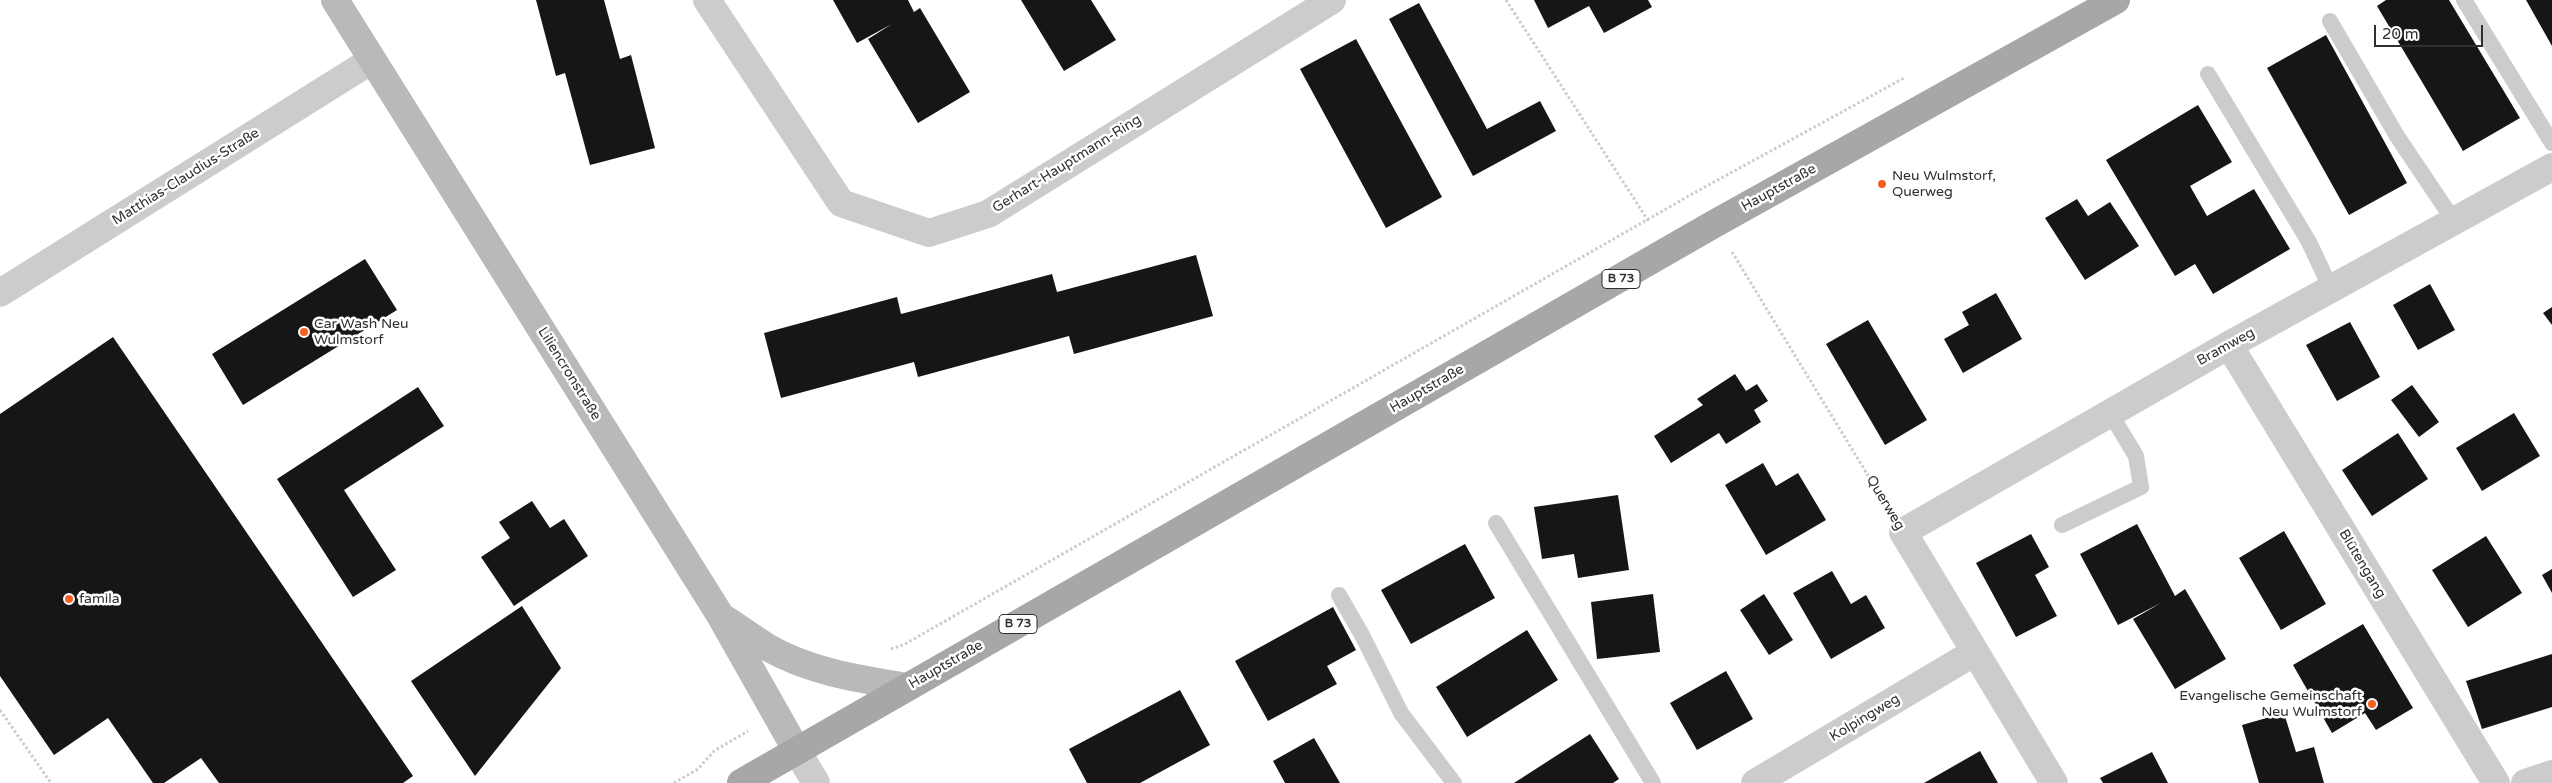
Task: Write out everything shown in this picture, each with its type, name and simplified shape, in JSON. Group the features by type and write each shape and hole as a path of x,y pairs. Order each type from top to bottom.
{"main road":[{"name":"Hauptstraße","path":"741,783 1714,224 2116,0"}],"street":[{"name":"Liliencronstraße","path":"335,0 720,615 797,751"},
{"name":"Gerhart-Hauptmann-Ring","path":"707,0 841,203 928,233 988,214 1332,0"},
{"name":"Matthias-Claudius-Straße","path":"0,293 372,60"},
{"name":"Bramweg","path":"1903,532 2229,345 2552,167"},
{"name":"Blütengang","path":"2229,345 2496,783"},
{"name":"Querweg","path":"1903,532 2054,783"},
{"path":"720,615 768,647 802,662 831,673 908,687"},
{"name":"Kolpingweg","path":"1756,783 1975,652"},
{"path":"797,751 816,783"},
{"path":"2525,783 2552,774"}],"lane":[{"path":"2464,0 2552,143"},
{"path":"2330,21 2397,136 2454,221"},
{"path":"2208,74 2309,242 2331,289"},
{"path":"2062,525 2142,487 2136,456 2110,413"},
{"path":"1496,523 1653,783"},
{"path":"1339,595 1362,634 1401,713 1454,783"}],"path":[{"path":"1506,0 1668,251"},
{"path":"886,651 905,644 1649,220 1904,77"},
{"name":"Querweg","path":"1714,224 1903,532"},
{"path":"0,710 51,783"},
{"path":"674,783 698,768 714,751 777,713"}],"building":[{"path":"536,0 604,0 620,59 631,55 655,148 590,165 565,73 556,76"},
{"path":"833,0 908,0 914,12 920,8 970,92 918,123 868,39 892,24 857,43"},
{"path":"1021,0 1091,0 1116,40 1064,71"},
{"path":"1534,0 1648,0 1652,7 1604,33 1589,6 1548,28"},
{"path":"2386,0 2449,0 2520,118 2463,151 2377,6"},
{"path":"2526,0 2552,0 2552,46"},
{"path":"1419,3 1487,129 1540,101 1556,131 1473,176 1389,19"},
{"path":"2326,35 2407,183 2349,215 2267,68"},
{"path":"1356,39 1442,197 1386,228 1300,69"},
{"path":"2198,105 2232,162 2190,186 2207,216 2254,189 2290,249 2213,294 2195,264 2175,276 2106,160"},
{"path":"2077,199 2088,216 2110,202 2139,246 2085,280 2045,218"},
{"path":"1196,255 1213,316 1074,354 1069,336 918,377 914,362 781,398 764,333 897,297 901,314 1052,274 1057,292"},
{"name":"Car Wash Neu Wulmstorf","path":"365,259 397,310 243,405 212,354"},
{"path":"2430,284 2455,330 2418,350 2393,305"},
{"path":"1996,293 2022,339 1963,373 1944,339 1969,325 1962,312"},
{"path":"2552,307 2552,325 2543,313"},
{"path":"1868,320 1927,420 1885,445 1826,344"},
{"path":"2350,322 2380,377 2337,401 2306,345"},
{"path":"113,337 413,776 403,783 219,783 201,758 164,783 153,783 108,718 54,755 0,676 0,414"},
{"path":"1735,374 1746,391 1757,384 1768,401 1754,410 1761,422 1726,444 1719,433 1671,463 1654,436 1703,405 1697,399"},
{"path":"2412,385 2439,422 2419,437 2391,400"},
{"path":"418,387 444,426 344,490 396,570 353,597 277,479"},
{"path":"2514,413 2540,456 2482,491 2456,448"},
{"path":"2398,433 2428,479 2372,516 2342,470"},
{"path":"1763,463 1776,486 1798,473 1826,520 1766,555 1725,485"},
{"path":"1618,495 1629,570 1578,578 1574,554 1542,559 1534,507"},
{"path":"532,501 550,528 564,519 588,556 514,606 481,557 510,538 499,522"},
{"path":"2137,524 2175,596 2185,589 2226,659 2175,689 2133,619 2161,603 2118,625 2080,554"},
{"path":"2284,531 2326,604 2281,630 2239,558"},
{"path":"2031,534 2049,567 2035,575 2057,616 2016,637 1976,563"},
{"path":"2486,536 2522,593 2468,627 2432,570"},
{"path":"1465,544 1495,598 1411,644 1381,590"},
{"path":"2552,569 2552,593 2542,575"},
{"path":"1832,571 1851,604 1866,595 1885,628 1831,659 1793,593"},
{"path":"1653,594 1660,652 1597,659 1591,602"},
{"path":"1764,594 1793,640 1769,655 1740,610"},
{"path":"522,606 561,668 475,776 411,681"},
{"path":"1333,607 1356,650 1327,666 1337,684 1268,721 1235,661"},
{"path":"2363,624 2413,708 2376,730 2365,713 2332,733 2293,665"},
{"path":"1527,630 1558,680 1467,737 1436,687"},
{"path":"2552,654 2552,707 2482,729 2466,681"},
{"path":"1726,671 1753,719 1697,750 1670,703"},
{"path":"1180,690 1210,745 1140,783 1087,783 1069,749"},
{"path":"2284,713 2296,752 2314,747 2324,783 2259,783 2242,725"},
{"path":"1590,734 1619,779 1613,783 1514,783"},
{"path":"1314,738 1340,783 1285,783 1273,761"},
{"path":"1980,751 1998,783 1924,783"},
{"path":"2152,752 2168,783 2103,783 2100,778"}],"place":[{"name":"Neu Wulmstorf, Querweg","path":"1882,184"},
{"name":"Car Wash Neu Wulmstorf","path":"304,332"},
{"name":"famila","path":"69,599"},
{"name":"Evangelische Gemeinschaft Neu Wulmstorf","path":"2372,704"}]}
